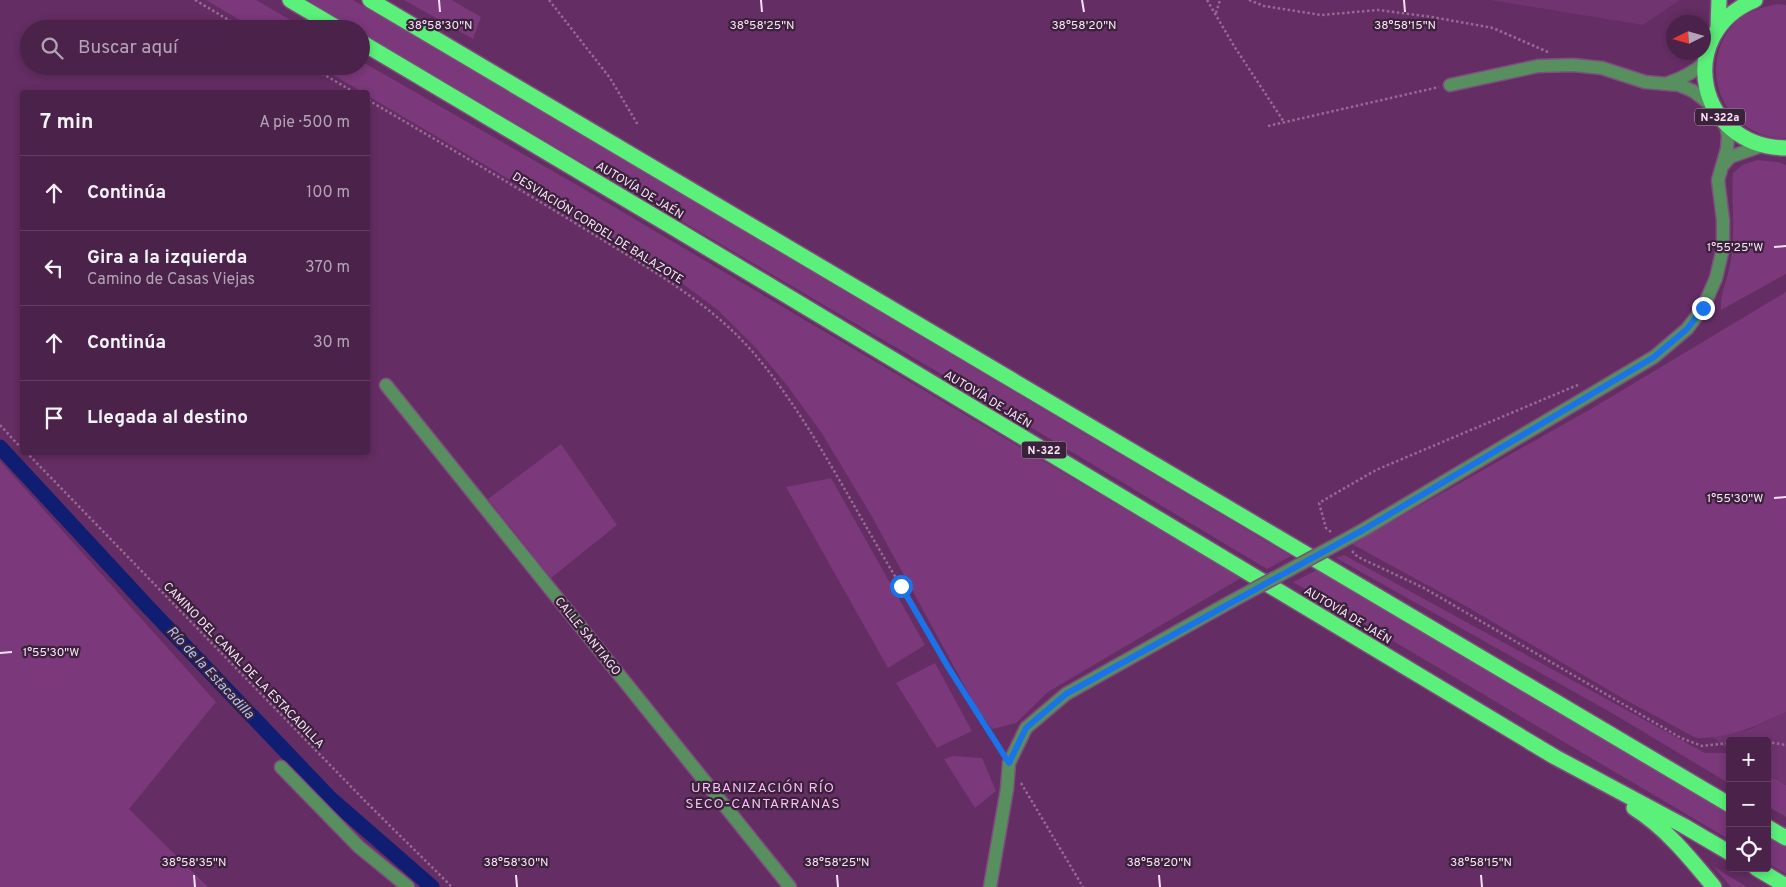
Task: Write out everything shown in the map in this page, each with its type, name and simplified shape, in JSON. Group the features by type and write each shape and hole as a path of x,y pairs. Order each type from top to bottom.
{"highway":[{"path":"290,0 323,20"},
{"name":"AUTOVÍA DE JAÉN","path":"370,0 1726,803"},
{"name":"N-322a","path":"1718,28 1720,0"},
{"name":"N-322a","path":"1755,0 1729,15 1718,28 1710,44 1705,78 1709,96 1726,125 1740,136 1776,149"},
{"name":"AUTOVÍA DE JAÉN","path":"370,47 703,245 1555,757 1726,851"},
{"path":"1555,757 1643,814 1679,845 1714,887"},
{"path":"1771,829 1786,838"},
{"path":"1763,872 1786,886"}],"street":[{"path":"1666,84 1688,75 1706,61"},
{"path":"1450,85 1538,66 1574,65 1602,68 1645,82 1679,85 1693,91 1714,107"},
{"path":"990,887 1008,790 1009,763 1026,728 1066,694 1363,530 1654,357 1687,329 1703,308 1716,278 1723,248 1723,220 1718,180 1727,149 1728,136 1726,125"},
{"path":"1723,165 1730,157 1776,149"},
{"name":"CALLE SANTIAGO","path":"386,385 790,887"},
{"path":"281,767 359,848 408,887"}],"path":[{"path":"195,0 229,20"},
{"path":"549,0 610,78 638,125"},
{"path":"1207,0 1234,46 1284,122"},
{"path":"1216,13 1220,0"},
{"path":"1249,0 1264,6 1321,14 1378,10 1432,17 1493,28 1551,54"},
{"path":"325,75 351,90"},
{"path":"1268,126 1450,85"},
{"name":"DESVIACIÓN CORDEL DE BALAZOTE","path":"370,101 668,280 716,316 756,356 785,395 829,463 939,651 1083,887"},
{"path":"1333,534 1326,528 1319,503 1376,470 1586,382"},
{"path":"0,426 20,447"},
{"name":"CAMINO DEL CANAL DE LA ESTACADILLA","path":"29,455 366,802 452,887"},
{"path":"1346,546 1358,557 1424,588 1682,738 1702,746 1726,743"},
{"path":"1771,743 1786,745"}],"shaded area":[{"path":"206,0 256,0 290,20 240,20"},
{"path":"308,0 353,0 1291,556 1267,569 975,394 370,37 370,20 341,20"},
{"path":"404,0 452,0 481,17 473,39"},
{"path":"1490,0 1680,0 1643,25"},
{"path":"1777,4 1786,5 1786,138 1762,135 1736,118 1726,106 1716,77 1720,47 1727,33 1738,20 1747,14"},
{"path":"370,66 584,189 1241,578 1048,692 1016,723 992,729 976,707 871,515 821,432 786,384 755,347 718,310 668,273 370,97 370,90 359,90 333,75 370,75"},
{"path":"1757,160 1778,162 1786,165 1786,274 1721,310 1722,294 1732,255 1733,173 1742,165"},
{"path":"1786,292 1786,712 1732,734 1696,738 1624,699 1469,608 1352,544 1596,406"},
{"path":"561,444 617,525 551,578 488,499"},
{"path":"0,461 216,702 129,809 208,887 0,887"},
{"path":"831,478 925,645 888,668 786,487"},
{"path":"1344,555 1705,753 1726,753 1726,782 1617,716 1336,558"},
{"path":"1317,570 1726,811 1726,838 1293,582"},
{"path":"935,663 972,731 937,748 896,683"},
{"path":"1786,712 1786,785 1771,777 1771,737 1726,737 1726,749 1713,737 1748,730"},
{"path":"953,756 982,758 996,791 975,808 944,759"},
{"path":"1771,777 1786,785 1786,817 1771,808"},
{"path":"1771,837 1786,846 1786,874 1771,865"},
{"path":"1714,867 1747,887 1731,887"}],"waterway":[{"name":"Río de la Estacadilla","path":"0,447 148,607 330,798 432,887"}],"district":[{"name":"URBANIZACIÓN RÍO SECO-CANTARRANAS","path":"763,796"}],"route":[{"path":"901,586 948,667 1009,763 1026,728 1066,694 1363,530 1654,357 1687,329 1703,308"}]}
